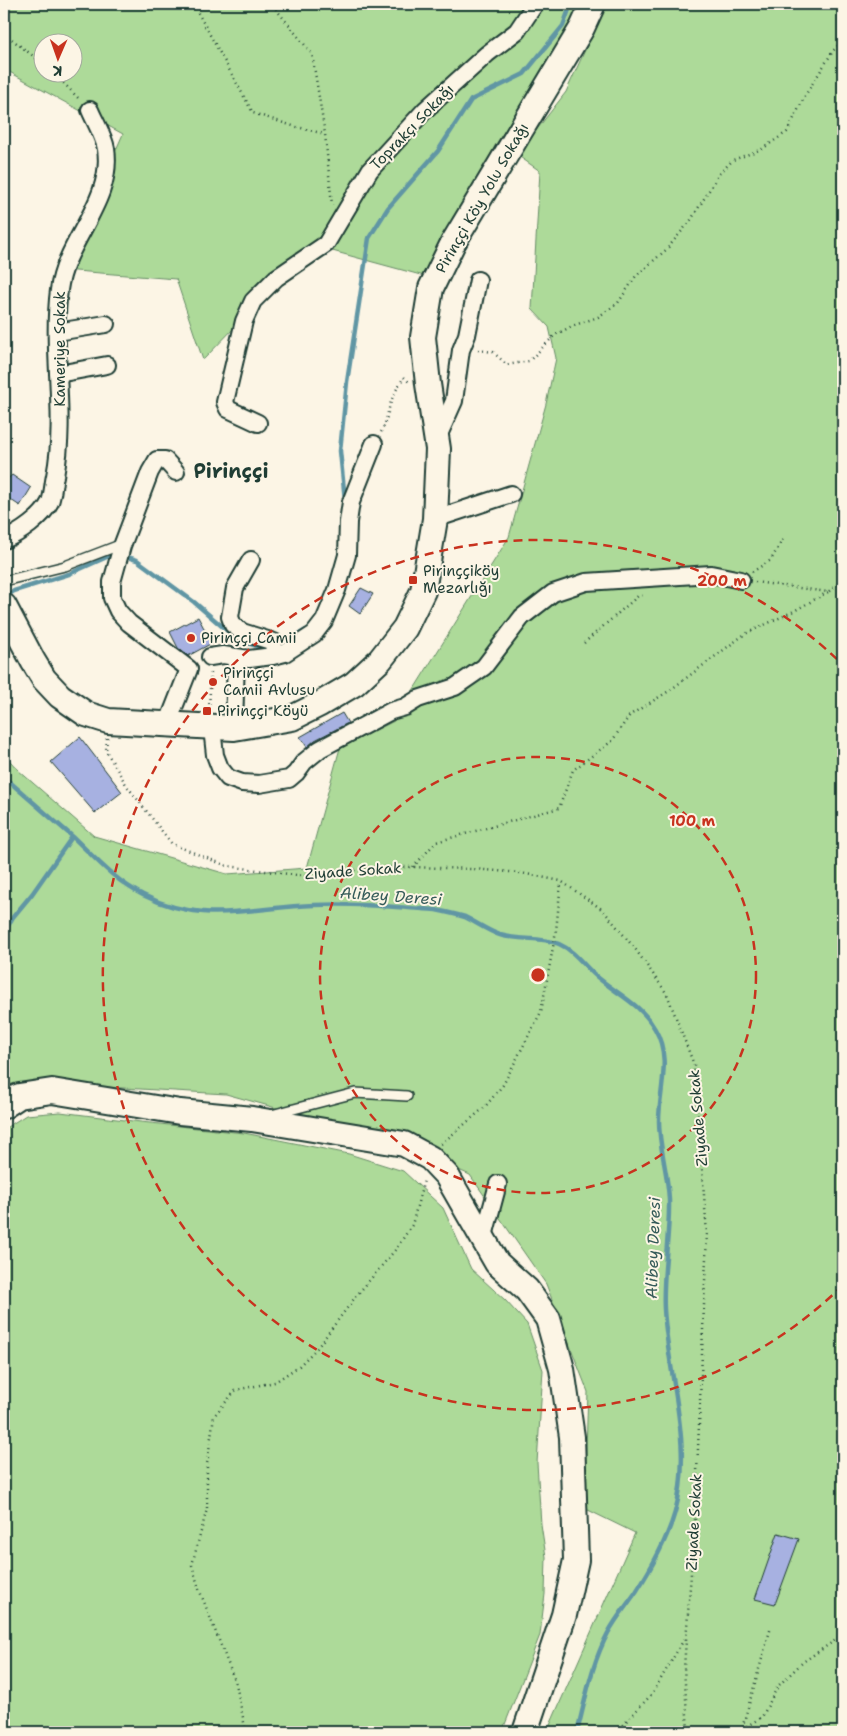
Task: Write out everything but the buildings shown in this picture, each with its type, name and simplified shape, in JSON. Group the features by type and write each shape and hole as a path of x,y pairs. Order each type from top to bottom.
{"main road":[{"name":"Pirinççi Köy Yolu Sokağı","path":"4,607 44,679 60,696 86,714 108,721 218,728 292,718 354,684 380,660 405,628 423,591 435,519 438,449 423,337 431,288 453,243 582,28 593,4"},
{"path":"4,1106 19,1096 52,1091 180,1112 252,1120 404,1144 430,1158 447,1176 497,1263 527,1290 548,1319 562,1369 572,1437 576,1560 564,1615 525,1732"}],"street":[{"name":"Toprakçı Sokağı","path":"258,423 228,409 225,402 244,322 253,301 276,278 326,244 370,170 425,110 487,54 517,31 535,4"},
{"name":"Kameriye Sokak","path":"4,540 16,535 35,520 50,502 57,464 60,432 58,374 59,289 64,267 98,199 106,172 106,148 90,110"},
{"path":"437,441 454,401 461,350 467,335 478,280"},
{"path":"58,332 106,324"},
{"path":"58,374 107,365"},
{"path":"167,725 203,664 222,655 249,659 273,656 285,652 314,634 324,621 337,590 347,555 351,502 374,444"},
{"path":"176,472 165,460 157,460 150,472 122,546 112,582 112,598 118,611 129,623 203,664"},
{"path":"435,519 511,494"},
{"path":"251,560 235,588 230,617 233,625 242,632 274,642 273,656"},
{"path":"236,657 218,728 215,755 220,768 228,778 242,783 259,784 289,779 304,762 320,749 391,711 405,707 418,699 455,687 484,667 522,617 553,593 586,582 711,574 741,580"},
{"path":"484,1240 498,1184"}],"lane":[{"path":"4,581 65,566 117,546 122,546"},
{"path":"252,1120 355,1093 408,1096"}],"path":[{"path":"193,4 253,113 325,134"},
{"path":"275,4 276,9 312,54 325,134 334,232"},
{"path":"4,33 32,55"},
{"path":"461,350 493,352 507,365 528,361 555,334 598,317 618,303 636,276 667,249 691,220 719,174 733,160 762,149 787,132 806,94 833,51 843,40"},
{"path":"63,82 90,110"},
{"path":"374,444 386,424 391,402 404,377 430,397"},
{"path":"741,580 828,592"},
{"path":"413,868 436,842 559,808 573,770 612,741 630,715 669,691 745,634 794,611 828,592 843,580"},
{"path":"203,664 218,728"},
{"name":"Ziyade Sokak","path":"108,721 106,751 127,786 172,844 226,866 304,876 378,867 473,869 521,873 561,881 603,910 636,950 667,994 694,1065 707,1234 695,1520 684,1667 688,1732"},
{"path":"246,1732 236,1684 192,1565 207,1510 207,1464 214,1416 236,1390 275,1382 299,1366 317,1348 357,1295 396,1249 412,1225 430,1158 442,1144 484,1108 504,1085 541,1012 556,932 561,881"},
{"path":"742,1731 771,1627"},
{"path":"616,1732 652,1694 687,1634"},
{"path":"742,1731 762,1717 778,1686 803,1662 843,1635"}],"green space":[{"path":"4,4 585,4 574,25 496,144 428,277 314,246 203,360 176,279 63,270 123,134 4,69"},
{"path":"606,4 843,4 843,1732 547,1732 635,1533 584,1508 588,1392 546,1284 470,1175 391,1140 226,1094 106,1087 4,1084 4,754 18,770 94,836 227,874 307,868 340,748 394,721 509,537 546,404 556,358 549,327 532,309 540,171 517,155 566,92"},
{"path":"60,1112 244,1133 349,1154 403,1171 443,1208 471,1269 505,1300 527,1324 543,1370 537,1463 541,1524 546,1557 545,1594 540,1635 502,1732 4,1732 4,1129 26,1115"}],"waterway":[{"path":"345,500 340,451 347,382 369,238 388,208 438,151 471,100 524,74 563,26 571,4"},
{"path":"4,597 14,591 69,574 109,556 116,556"},
{"path":"124,556 137,560 194,602 239,641 265,648"},
{"path":"282,644 306,630"},
{"name":"Alibey Deresi","path":"4,777 73,837 114,876 143,895 165,904 187,910 207,912 248,911 291,906 345,905 436,910 454,914 465,917 500,935 545,940 565,947 596,976 636,1006 655,1029 663,1051 664,1063 659,1121 660,1141 669,1200 664,1309 681,1436 682,1462 680,1487 672,1522 659,1553 636,1592 611,1627 602,1645 577,1732"},
{"path":"4,933 13,917 32,894 72,837"}],"place":[{"name":"Pirinççiköy Mezarlığı","path":"413,580"},
{"name":"Pirinççi Camii","path":"191,638"},
{"name":"Pirinççi Camii Avlusu","path":"213,682"},
{"name":"Pirinççi Köyü","path":"207,711"}],"district":[{"name":"Pirinççi","path":"231,471"}]}
